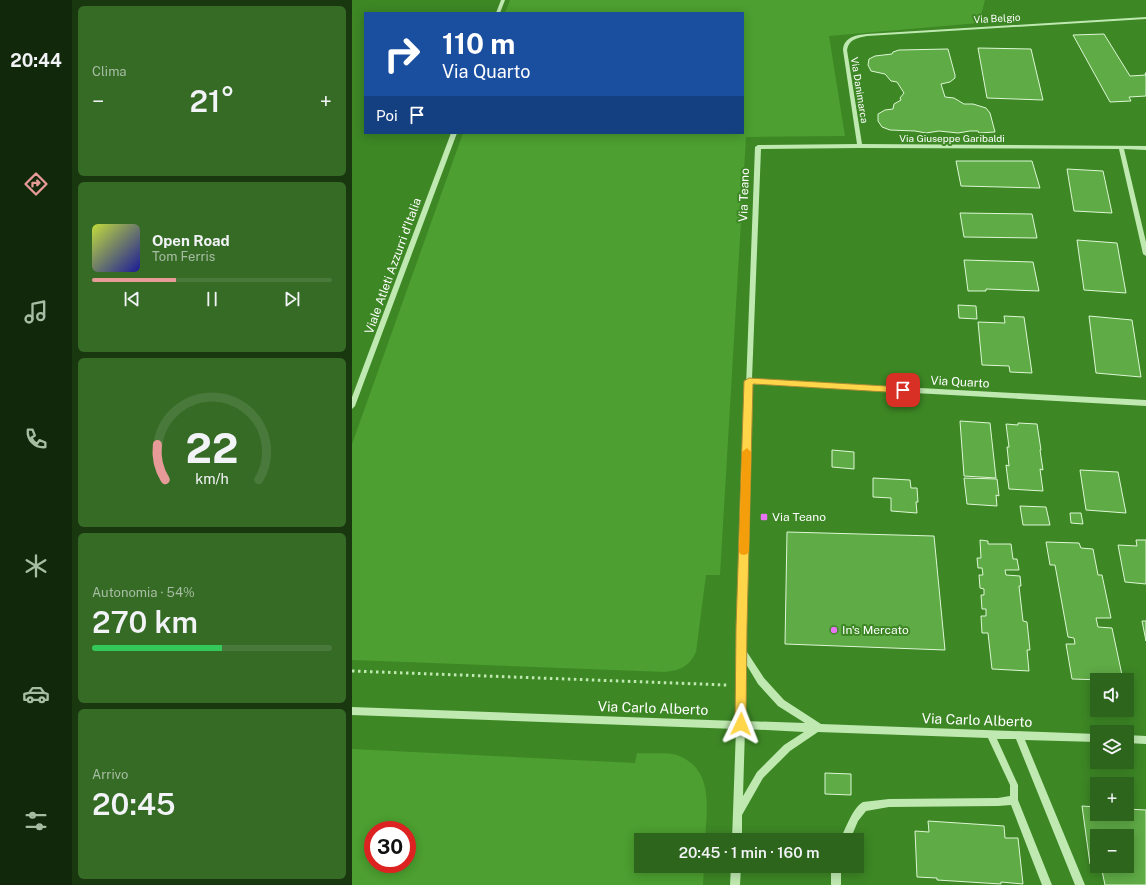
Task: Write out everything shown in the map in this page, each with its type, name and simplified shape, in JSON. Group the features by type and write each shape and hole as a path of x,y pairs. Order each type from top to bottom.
{"street":[{"path":"498,12 503,0"},
{"name":"Via Belgio","path":"851,39 867,35 1146,18"},
{"name":"Via Danimarca","path":"851,39 846,44 845,50 860,146"},
{"name":"Viale Atleti Azzurri d'Italia","path":"352,406 454,134"},
{"name":"Via Giuseppe Garibaldi","path":"758,147 860,146 1146,148"},
{"name":"Via Teano","path":"737,833 749,381 758,147"},
{"path":"1121,148 1146,254"},
{"name":"Via Quarto","path":"749,381 1146,403"},
{"path":"738,814 760,775 787,748 818,727 781,703 761,681 742,651"},
{"name":"Via Carlo Alberto","path":"352,711 1090,738"},
{"path":"990,734 1014,785 1014,800 1047,885"},
{"path":"1019,735 1080,885"},
{"path":"1134,739 1146,740"},
{"path":"848,833 854,818 863,807 889,802 998,802 1014,800"},
{"path":"735,885 736,873"},
{"path":"836,873 836,885"}],"path":[{"path":"352,671 742,686"}],"green space":[{"path":"510,0 985,0 979,23 829,36 845,136 746,137 720,575 706,575 696,652 690,661 680,669 665,672 352,660 352,444 463,134 744,134 744,12 505,12"},
{"path":"352,749 635,763 637,753 677,755 689,761 703,779 707,802 706,833 634,833 634,873 704,873 703,885 352,885"}],"building":[{"path":"1104,34 1130,76 1146,75 1146,96 1129,97 1131,101 1110,102 1073,35"},
{"path":"978,48 1031,49 1043,100 987,98"},
{"path":"948,49 955,78 950,82 941,84 945,97 954,98 964,104 973,104 986,108 990,113 995,132 979,133 978,131 970,131 958,133 939,131 926,133 890,130 882,127 878,121 878,114 885,110 893,109 894,104 901,100 900,98 904,93 897,82 891,81 885,74 871,71 868,65 869,59 875,56 892,54 893,52 899,50"},
{"path":"956,161 1032,161 1040,188 961,186"},
{"path":"1067,169 1103,171 1112,213 1074,211"},
{"path":"960,213 1032,214 1037,238 964,237"},
{"path":"1077,240 1117,243 1126,293 1084,290"},
{"path":"964,260 1033,262 1039,291 986,289 986,291 968,291"},
{"path":"958,305 976,306 977,319 959,318"},
{"path":"1004,316 1024,317 1032,373 1010,372 1009,366 982,365 978,322 1005,323"},
{"path":"1089,316 1132,320 1141,377 1096,373"},
{"path":"960,421 990,423 996,478 964,476"},
{"path":"1018,423 1037,424 1043,470 1040,469 1043,491 1009,489 1006,465 1009,466 1007,447 1009,447 1006,424 1018,425"},
{"path":"832,450 854,452 854,469 832,467"},
{"path":"1080,470 1118,472 1126,513 1086,510"},
{"path":"873,478 910,480 911,488 917,488 917,513 891,511 891,498 873,497"},
{"path":"964,478 997,479 999,496 996,495 997,506 967,504"},
{"path":"1020,506 1046,507 1050,525 1023,525"},
{"path":"1070,513 1081,513 1083,524 1071,523"},
{"path":"787,532 934,536 945,650 785,644"},
{"path":"980,540 988,541 988,544 1011,544 1013,559 1017,559 1019,570 1005,570 1006,575 1020,576 1021,586 1019,586 1023,621 1027,622 1030,650 1027,650 1029,671 992,669 988,633 982,633 981,616 986,616 986,609 982,609 981,595 984,595 984,589 980,588 979,575 983,575 982,568 978,568 977,558 981,558"},
{"path":"1136,540 1146,540 1146,584 1125,582 1118,545 1137,546"},
{"path":"1046,542 1079,543 1081,548 1093,549 1098,575 1102,575 1111,618 1096,618 1098,627 1112,628 1122,673 1090,673 1090,680 1072,679 1066,644 1075,644 1074,638 1068,637 1055,565 1050,565"},
{"path":"1142,621 1146,621 1146,641"},
{"path":"825,773 851,774 851,795 825,794"},
{"path":"1082,806 1090,807 1090,821 1134,821 1134,809 1146,810 1146,885 1105,885 1102,873 1134,873 1134,829 1090,829 1090,864"},
{"path":"928,821 1004,826 1005,838 1018,838 1023,884 937,880 937,878 917,877 915,831 929,832"}],"slow traffic":[{"path":"744,551 747,452"}],"place":[{"name":"Via Teano","path":"764,517"},
{"name":"In's Mercato","path":"834,630"}],"route":[{"path":"741,724 741,627 749,381 903,390"}]}
